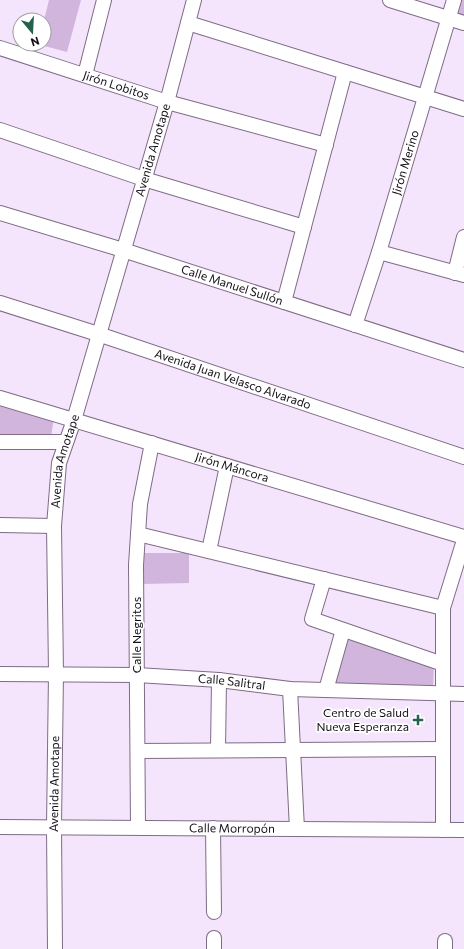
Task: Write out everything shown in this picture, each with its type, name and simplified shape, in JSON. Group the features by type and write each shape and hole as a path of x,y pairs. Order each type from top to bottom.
{"street":[{"path":"85,75 104,0"},
{"name":"Avenida Amotape","path":"55,944 53,912 56,673 54,526 59,463 65,442 74,420 167,102 194,0"},
{"path":"390,0 464,23"},
{"name":"Jirón Merino","path":"355,325 379,252 454,0"},
{"path":"188,24 464,109"},
{"name":"Jirón Lobitos","path":"0,48 167,102 326,145"},
{"path":"284,302 345,72"},
{"path":"0,130 144,178 304,227"},
{"name":"Calle Manuel Sullón","path":"0,213 123,250 464,360"},
{"path":"379,252 459,274 464,237"},
{"name":"Avenida Juan Velasco Alvarado","path":"0,304 98,334 464,457"},
{"name":"Jirón Máncora","path":"0,398 464,538"},
{"path":"0,442 65,442"},
{"name":"Calle Negritos","path":"138,827 136,565 140,504 152,443"},
{"path":"209,551 227,466"},
{"path":"0,525 54,526"},
{"path":"138,534 443,608"},
{"path":"443,830 443,608 464,538"},
{"path":"324,579 312,620 443,664"},
{"path":"326,690 343,630"},
{"name":"Calle Salitral","path":"0,674 56,673 137,675 219,680 290,690 464,694"},
{"path":"218,750 219,680"},
{"path":"290,690 297,829"},
{"path":"138,751 443,749"},
{"name":"Calle Morropón","path":"0,827 464,830"},
{"path":"213,828 214,912"}],"shaded area":[{"path":"49,0 81,0 67,52 52,48 52,12 46,12"},
{"path":"462,0 464,0 464,16 458,14"},
{"path":"0,402 54,417 51,437 0,437"},
{"path":"142,553 189,553 189,583 142,584"},
{"path":"345,635 434,663 433,691 335,685"}],"place":[{"name":"Centro de Salud Nueva Esperanza","path":"418,720"}]}
